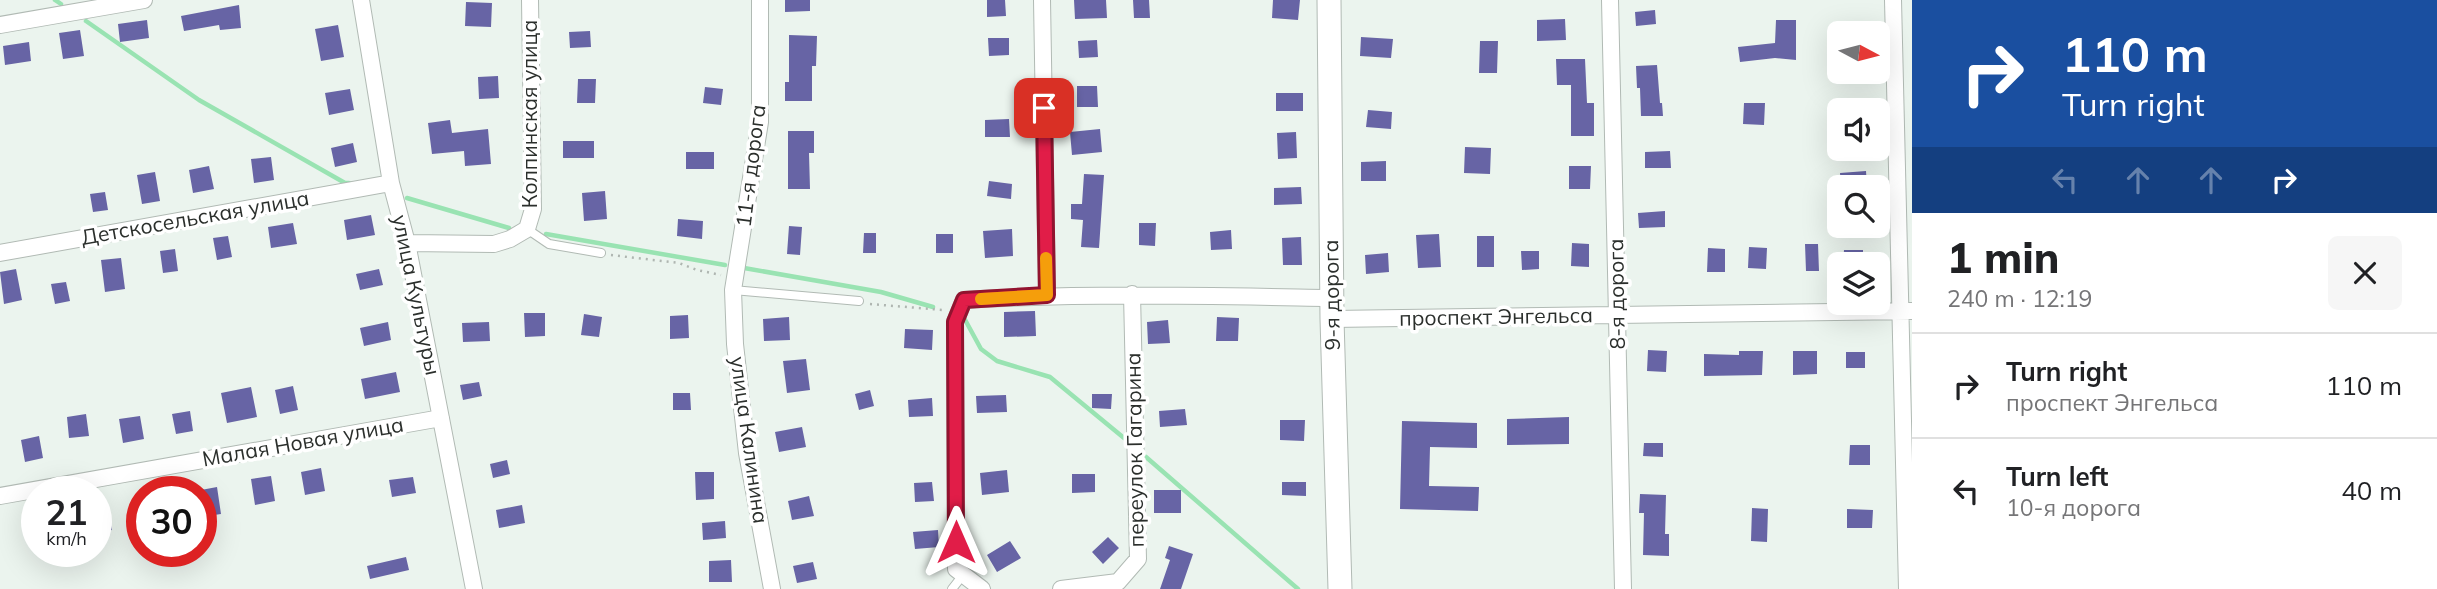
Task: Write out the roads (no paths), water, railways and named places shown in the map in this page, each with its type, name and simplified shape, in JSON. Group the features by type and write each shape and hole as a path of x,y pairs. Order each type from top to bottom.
{"street":[{"path":"0,25 144,0"},
{"name":"улица Культуры","path":"361,0 391,183 407,243 474,589"},
{"name":"Колпинская улица","path":"407,243 494,244 527,229 533,209 530,0"},
{"name":"11-я дорога","path":"733,290 760,122 760,0"},
{"path":"1042,0 1047,295"},
{"name":"9-я дорога","path":"1329,0 1332,309 1340,589"},
{"name":"8-я дорога","path":"1610,0 1623,589"},
{"path":"1894,0 1906,311 1907,589"},
{"name":"Детскосельская улица","path":"0,253 391,183"},
{"name":"улица Калинина","path":"733,290 735,344 747,453 772,589"},
{"name":"проспект Энгельса","path":"963,575 956,569 955,322 962,304 1047,295 1132,294 1332,309 1618,316 1906,311"},
{"name":"переулок Гагарина","path":"1061,589 1118,582 1138,559 1132,294"},
{"name":"Малая Новая улица","path":"0,496 441,418"},
{"path":"963,575 982,589"}],"lane":[{"path":"527,229 549,244 601,253"},
{"path":"733,290 859,301"},
{"path":"952,589 963,575"}],"waterway":[{"path":"55,0 61,4"},
{"path":"86,21 199,100 349,183"},
{"path":"407,198 509,228"},
{"path":"546,234 725,265"},
{"path":"744,268 881,292 933,307"},
{"path":"963,316 981,349 997,361 1050,377 1124,438"},
{"path":"1146,457 1298,589"}]}
